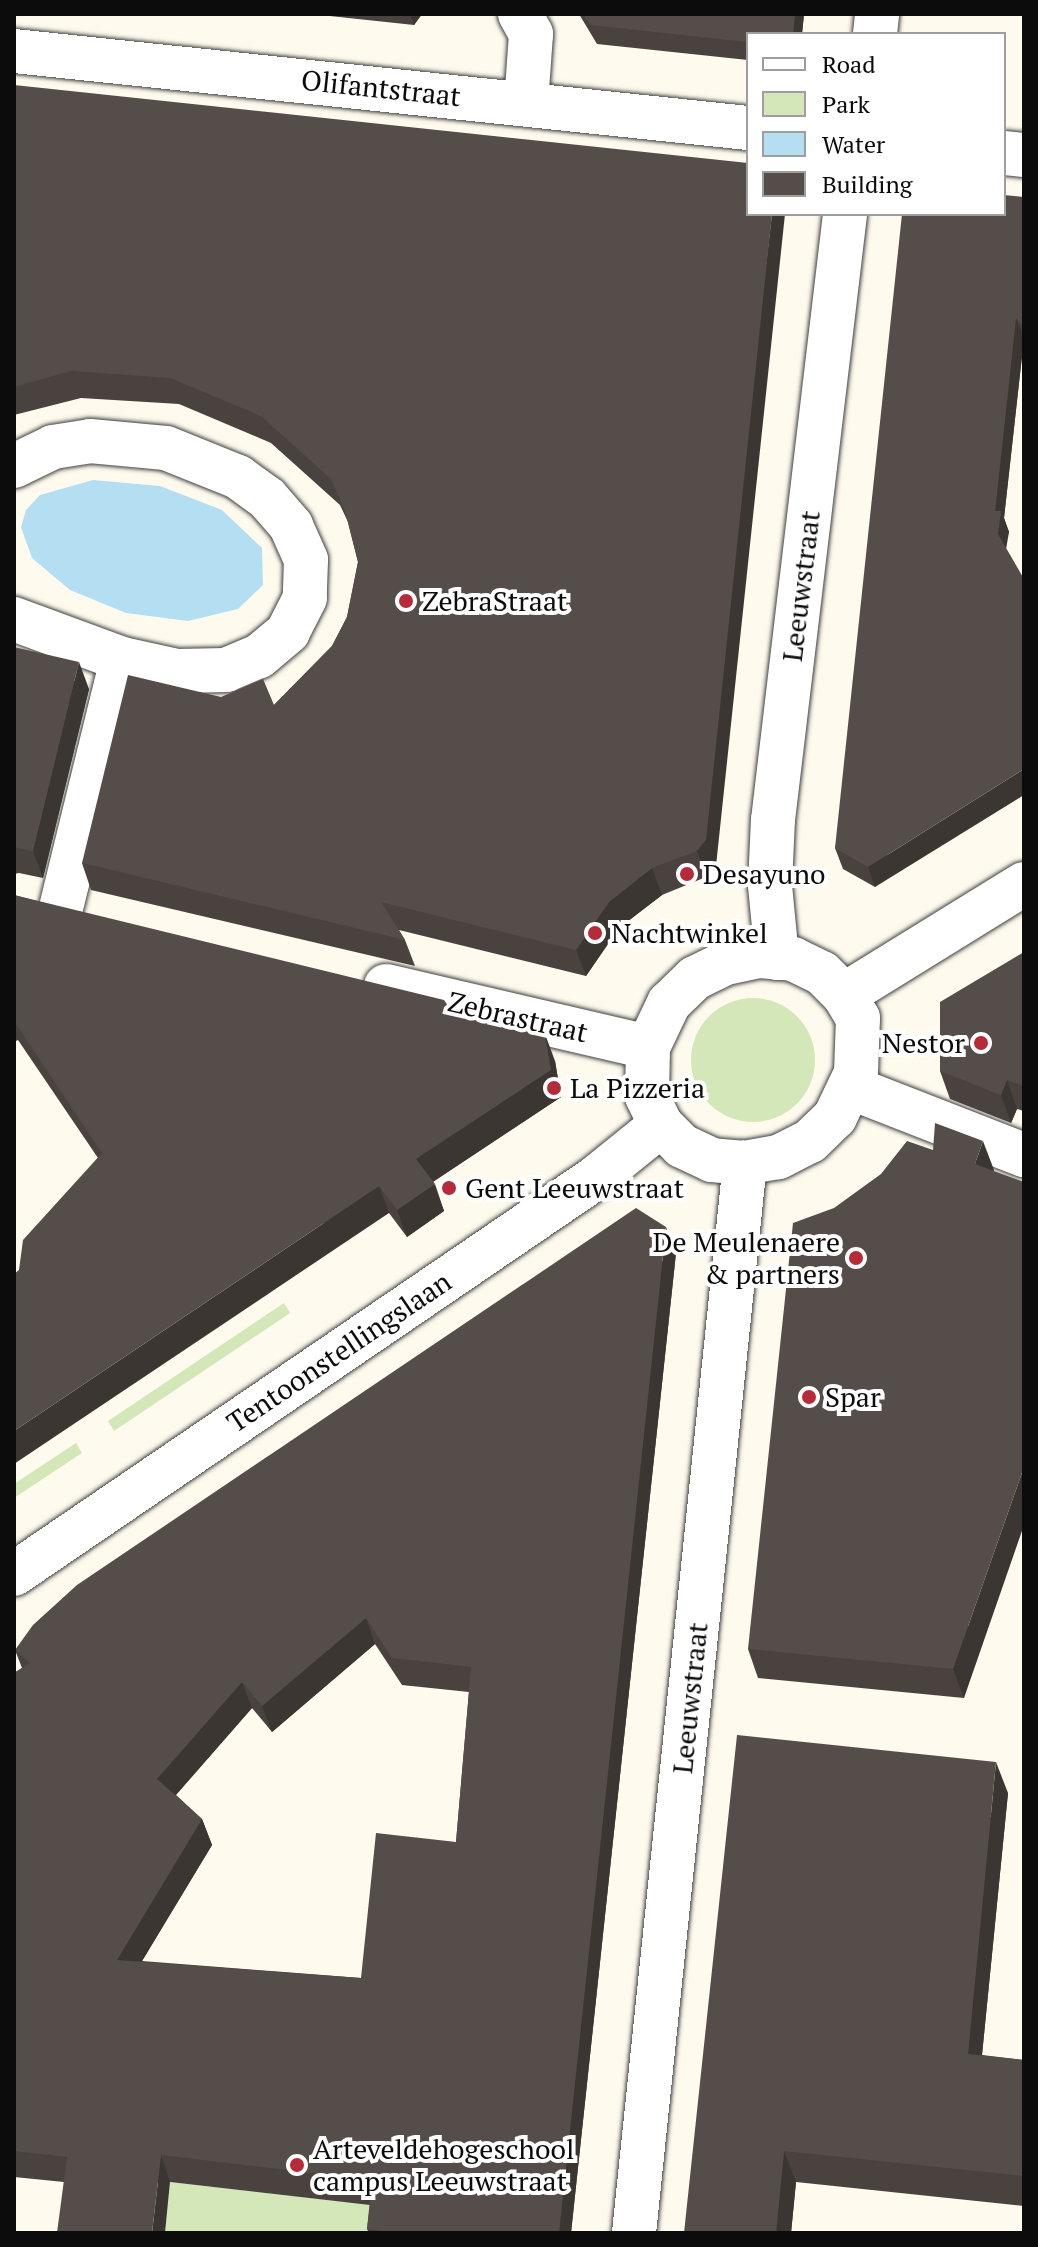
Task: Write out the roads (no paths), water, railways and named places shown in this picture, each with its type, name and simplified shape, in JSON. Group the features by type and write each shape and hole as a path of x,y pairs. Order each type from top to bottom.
{"street":[{"path":"520,14 531,34 526,103"},
{"name":"Olifantstraat","path":"14,51 746,128"},
{"name":"Leeuwstraat","path":"777,958 770,885 773,820 845,216"},
{"path":"14,466 53,447 90,441 166,448 238,477 267,498 291,526 306,560 305,598 288,632 259,656 226,670 177,671 122,659 14,619"},
{"path":"61,908 122,659"},
{"path":"844,995 1024,884"},
{"path":"14,897 104,918"},
{"path":"777,958 822,973 844,995 858,1018 860,1056 852,1088 835,1117 810,1141 778,1157 745,1163 712,1160 682,1146 661,1125 647,1096 648,1047 669,1003 695,978 726,963 777,958"},
{"name":"Zebrastraat","path":"342,975 648,1047"},
{"path":"852,1088 1024,1155"},
{"name":"Tentoonstellingslaan","path":"14,1574 594,1179 661,1125"},
{"name":"Leeuwstraat","path":"634,2233 745,1163"}],"water":[{"path":"93,480 160,486 222,510 262,548 263,585 238,609 188,621 126,613 70,590 32,558 21,527 26,510 40,495"}],"place":[{"name":"ZebraStraat","path":"406,601"},
{"name":"Desayuno","path":"687,874"},
{"name":"Nachtwinkel","path":"595,933"},
{"name":"Nestor","path":"981,1043"},
{"name":"La Pizzeria","path":"554,1088"},
{"name":"Gent Leeuwstraat","path":"449,1188"},
{"name":"De Meulenaere & partners","path":"856,1258"},
{"name":"Spar","path":"809,1397"},
{"name":"Arteveldehogeschool campus Leeuwstraat","path":"297,2165"}]}
